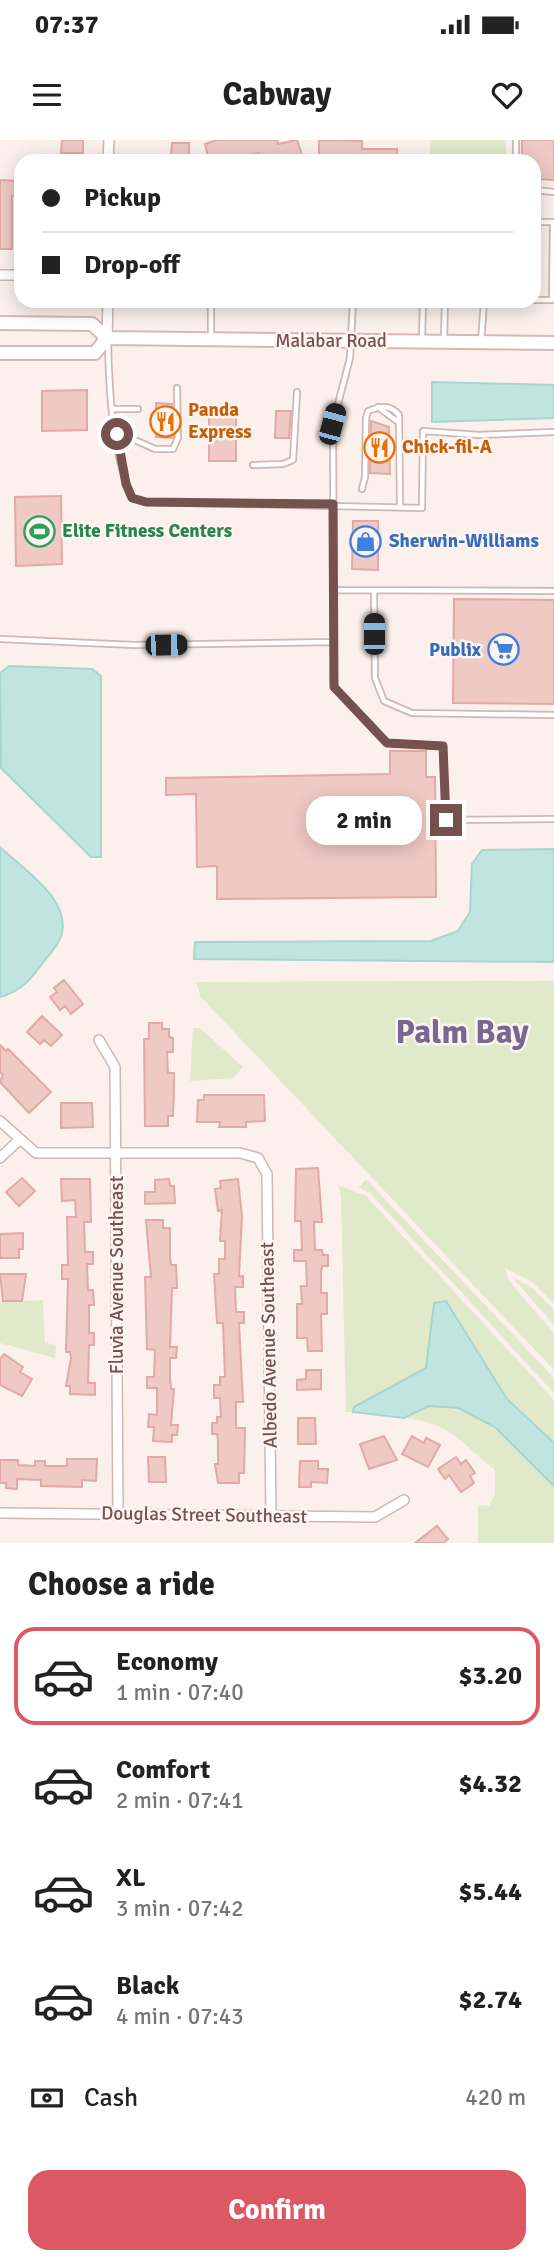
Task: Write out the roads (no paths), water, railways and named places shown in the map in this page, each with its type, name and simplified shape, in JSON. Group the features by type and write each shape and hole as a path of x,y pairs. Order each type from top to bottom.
{"main road":[{"path":"0,323 92,324 107,338 94,353 0,353"},
{"name":"Malabar Road","path":"107,338 554,343"}],"street":[{"path":"107,338 108,308"},
{"name":"Fluvia Avenue Southeast","path":"99,1040 115,1067 118,1514"},
{"path":"0,1121 36,1153 116,1153"},
{"path":"0,1158 19,1140"},
{"name":"Albedo Avenue Southeast","path":"116,1153 240,1153 258,1158 267,1174 271,1516"},
{"name":"Douglas Street Southeast","path":"0,1513 375,1517 404,1500"}],"lane":[{"path":"541,300 552,300 553,222"},
{"path":"211,308 211,340"},
{"path":"352,308 348,341 350,358 332,424 334,687 387,743 443,746 446,820 554,819"},
{"path":"422,342 423,308"},
{"path":"444,342 445,308"},
{"path":"481,342 483,308"},
{"path":"107,338 112,409 126,484 132,498 146,502 422,508 423,431 479,435 554,432"},
{"path":"137,441 155,449 173,449 178,438 177,388"},
{"path":"253,465 283,464 293,460 298,392"},
{"path":"362,489 365,477 366,418 368,411 378,407 398,423 400,506"},
{"path":"112,409 138,409"},
{"path":"333,590 554,591"},
{"path":"374,590 375,678 384,701 412,713 554,716"},
{"path":"0,639 134,645 334,642"}],"water":[{"path":"432,382 554,385 554,418 432,422"},
{"path":"9,666 92,669 101,676 101,857 91,857 1,768 0,673"},
{"path":"0,847 44,887 60,911 63,923 58,943 36,973 20,987 0,997"},
{"path":"554,849 554,962 194,959 195,942 431,941 458,931 470,912 472,864 482,850"},
{"path":"446,1301 507,1399 554,1443 554,1486 495,1427 458,1408 429,1406 404,1418 353,1412 354,1407 426,1368 434,1303"}],"place":[{"name":"Panda Express","path":"165,421"},
{"name":"Chick-fil-A","path":"379,447"},
{"name":"Elite Fitness Centers","path":"39,531"},
{"name":"Sherwin-Williams","path":"366,541"},
{"name":"Publix","path":"504,650"}],"district":[{"name":"Palm Bay","path":"462,1032"}]}
